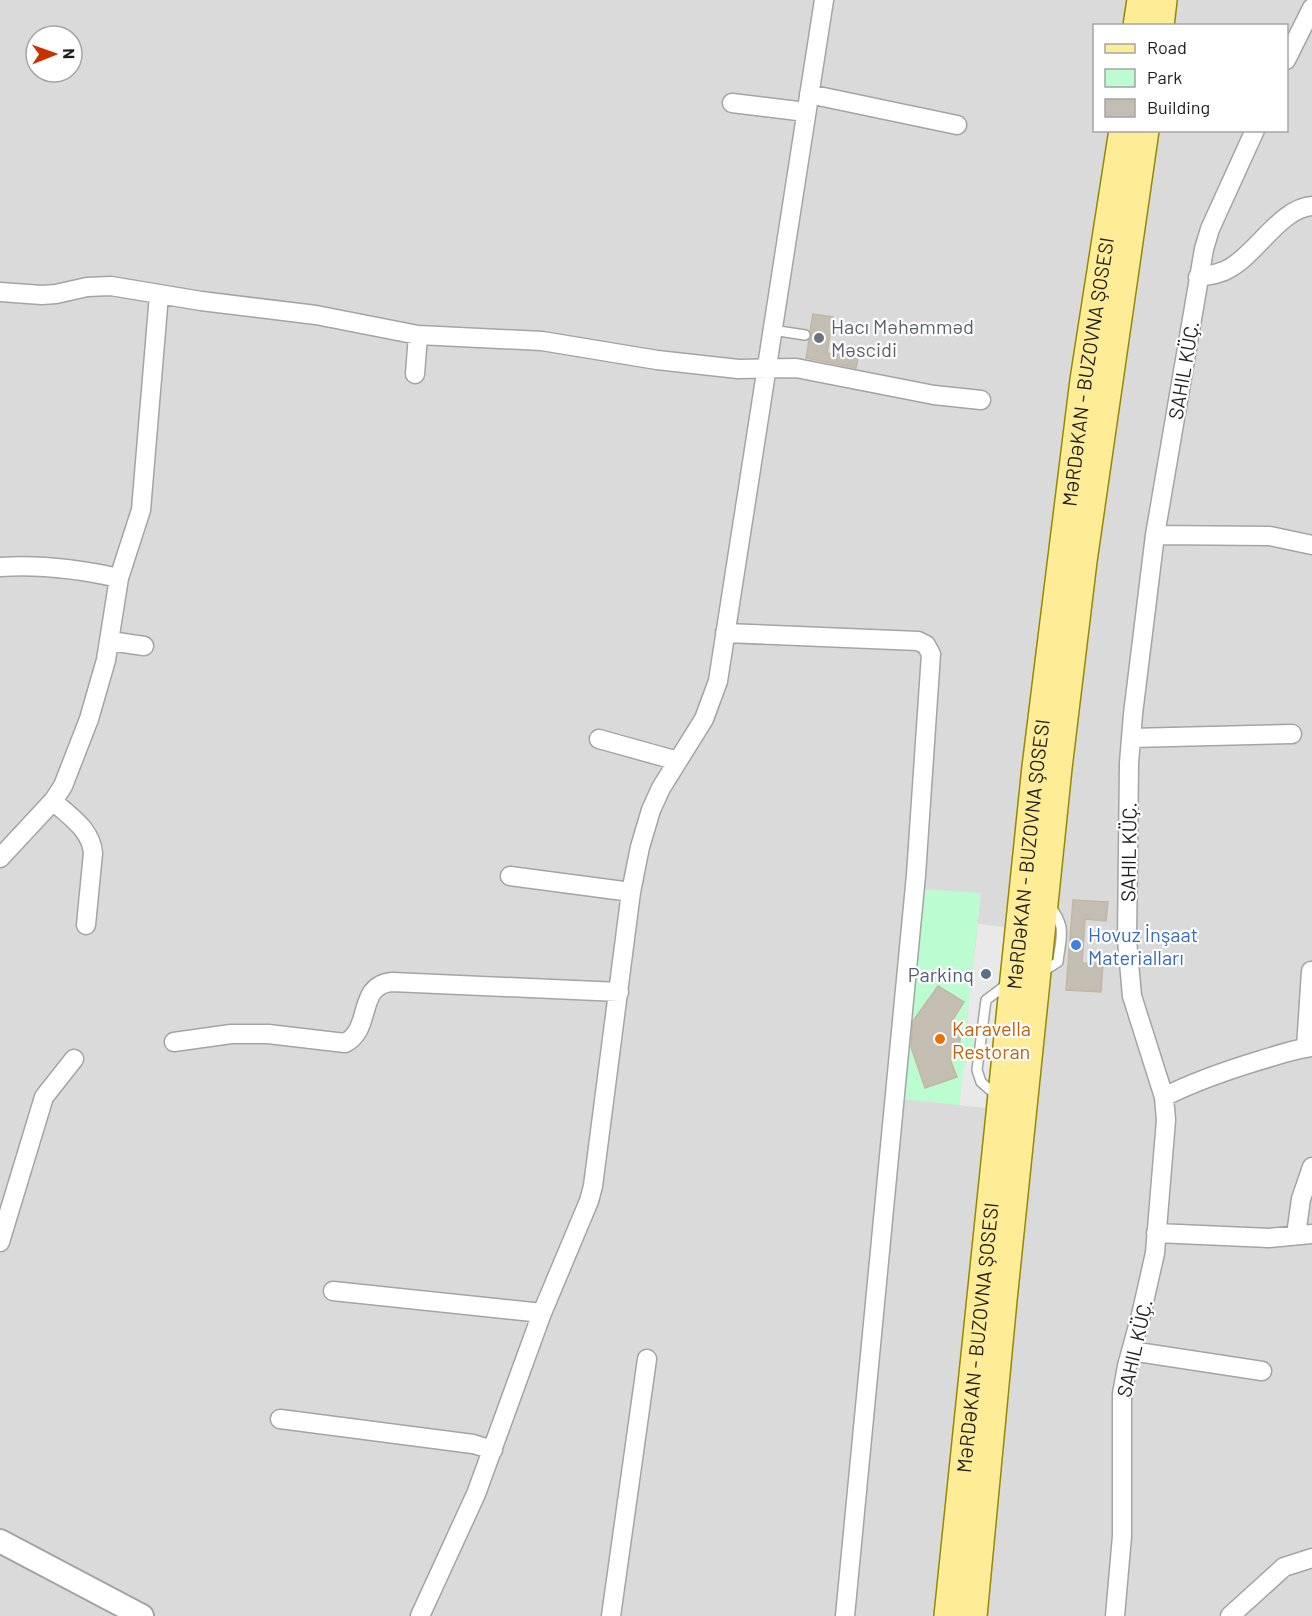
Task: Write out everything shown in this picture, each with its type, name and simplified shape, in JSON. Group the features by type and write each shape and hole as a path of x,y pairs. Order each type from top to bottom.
{"main road":[{"path":"1137,24 1141,0"},
{"path":"1160,24 1163,0"},
{"name":"MƏRDƏKAN - BUZOVNA ŞOSESI","path":"973,1616 1026,977 1036,767 1084,380 1123,132"},
{"name":"MƏRDƏKAN - BUZOVNA ŞOSESI","path":"948,1616 1002,1101 1026,977 1045,900 1083,561 1145,132"}],"street":[{"path":"420,1616 476,1494 542,1313 589,1201 593,1186 631,892 640,847 651,810 661,788 694,736 713,698 718,681 824,0"},
{"path":"1288,58 1312,8"},
{"path":"732,103 808,103 957,125"},
{"name":"SAHIL KÜÇ.","path":"1115,1616 1122,1536 1122,1394 1150,1278 1167,1120 1164,1097 1132,996 1128,963 1126,940 1131,738 1155,535 1198,277 1210,229 1254,132"},
{"path":"1198,277 1229,269 1241,261 1291,213 1304,206 1312,206"},
{"path":"0,292 29,295 56,294 101,285 159,295 316,315 418,335 542,341 657,360 738,369 796,368 934,395 981,400"},
{"path":"0,858 53,801 63,786 76,756 104,670 119,578 141,510 159,295"},
{"path":"415,374 418,335"},
{"path":"1155,535 1270,536 1312,545"},
{"path":"0,567 27,565 81,569 119,578"},
{"path":"725,633 918,641 926,645 932,654 916,875 845,1616"},
{"path":"110,641 144,646"},
{"path":"1131,738 1292,734"},
{"path":"599,739 678,761"},
{"path":"53,801 88,833 92,843 86,926"},
{"path":"510,876 631,892"},
{"path":"1164,1097 1216,1074 1309,1047 1311,971"},
{"path":"174,1042 231,1034 268,1034 345,1043 354,1039 359,1031 368,1000 373,990 381,983 619,992"},
{"path":"0,1242 44,1097 74,1059"},
{"path":"1156,1233 1269,1238 1304,1234 1301,1199 1312,1167"},
{"path":"333,1291 542,1313"},
{"path":"1131,1351 1262,1371"},
{"path":"611,1616 647,1359"},
{"path":"280,1419 473,1444 493,1450"},
{"path":"0,1541 142,1616"},
{"path":"1230,1616 1284,1567 1312,1558"}],"lane":[{"path":"772,330 805,335"}],"shaded area":[{"path":"0,0 1312,0 1312,1616 0,1616"},
{"name":"Parkinq","path":"978,924 1005,927 985,1108 959,1105 964,1066 973,1051 973,1032 967,1020"}],"green space":[{"path":"923,889 981,893 967,1020 973,1032 973,1051 964,1066 959,1105 901,1099"}],"building":[{"path":"813,314 833,317 827,353 858,359 856,368 806,358 809,340 812,337 810,331"},
{"path":"1073,900 1108,902 1106,921 1085,919 1082,963 1103,964 1101,992 1066,990"},
{"path":"938,986 964,1002 952,1021 959,1027 961,1033 959,1047 950,1059 957,1077 925,1088 911,1047 913,1021"}],"place":[{"name":"Hacı Məhəmməd Məscidi","path":"819,338"},
{"name":"Hovuz İnşaat Materialları","path":"1076,945"},
{"name":"Parkinq","path":"986,974"},
{"name":"Karavella Restoran","path":"940,1039"}]}
